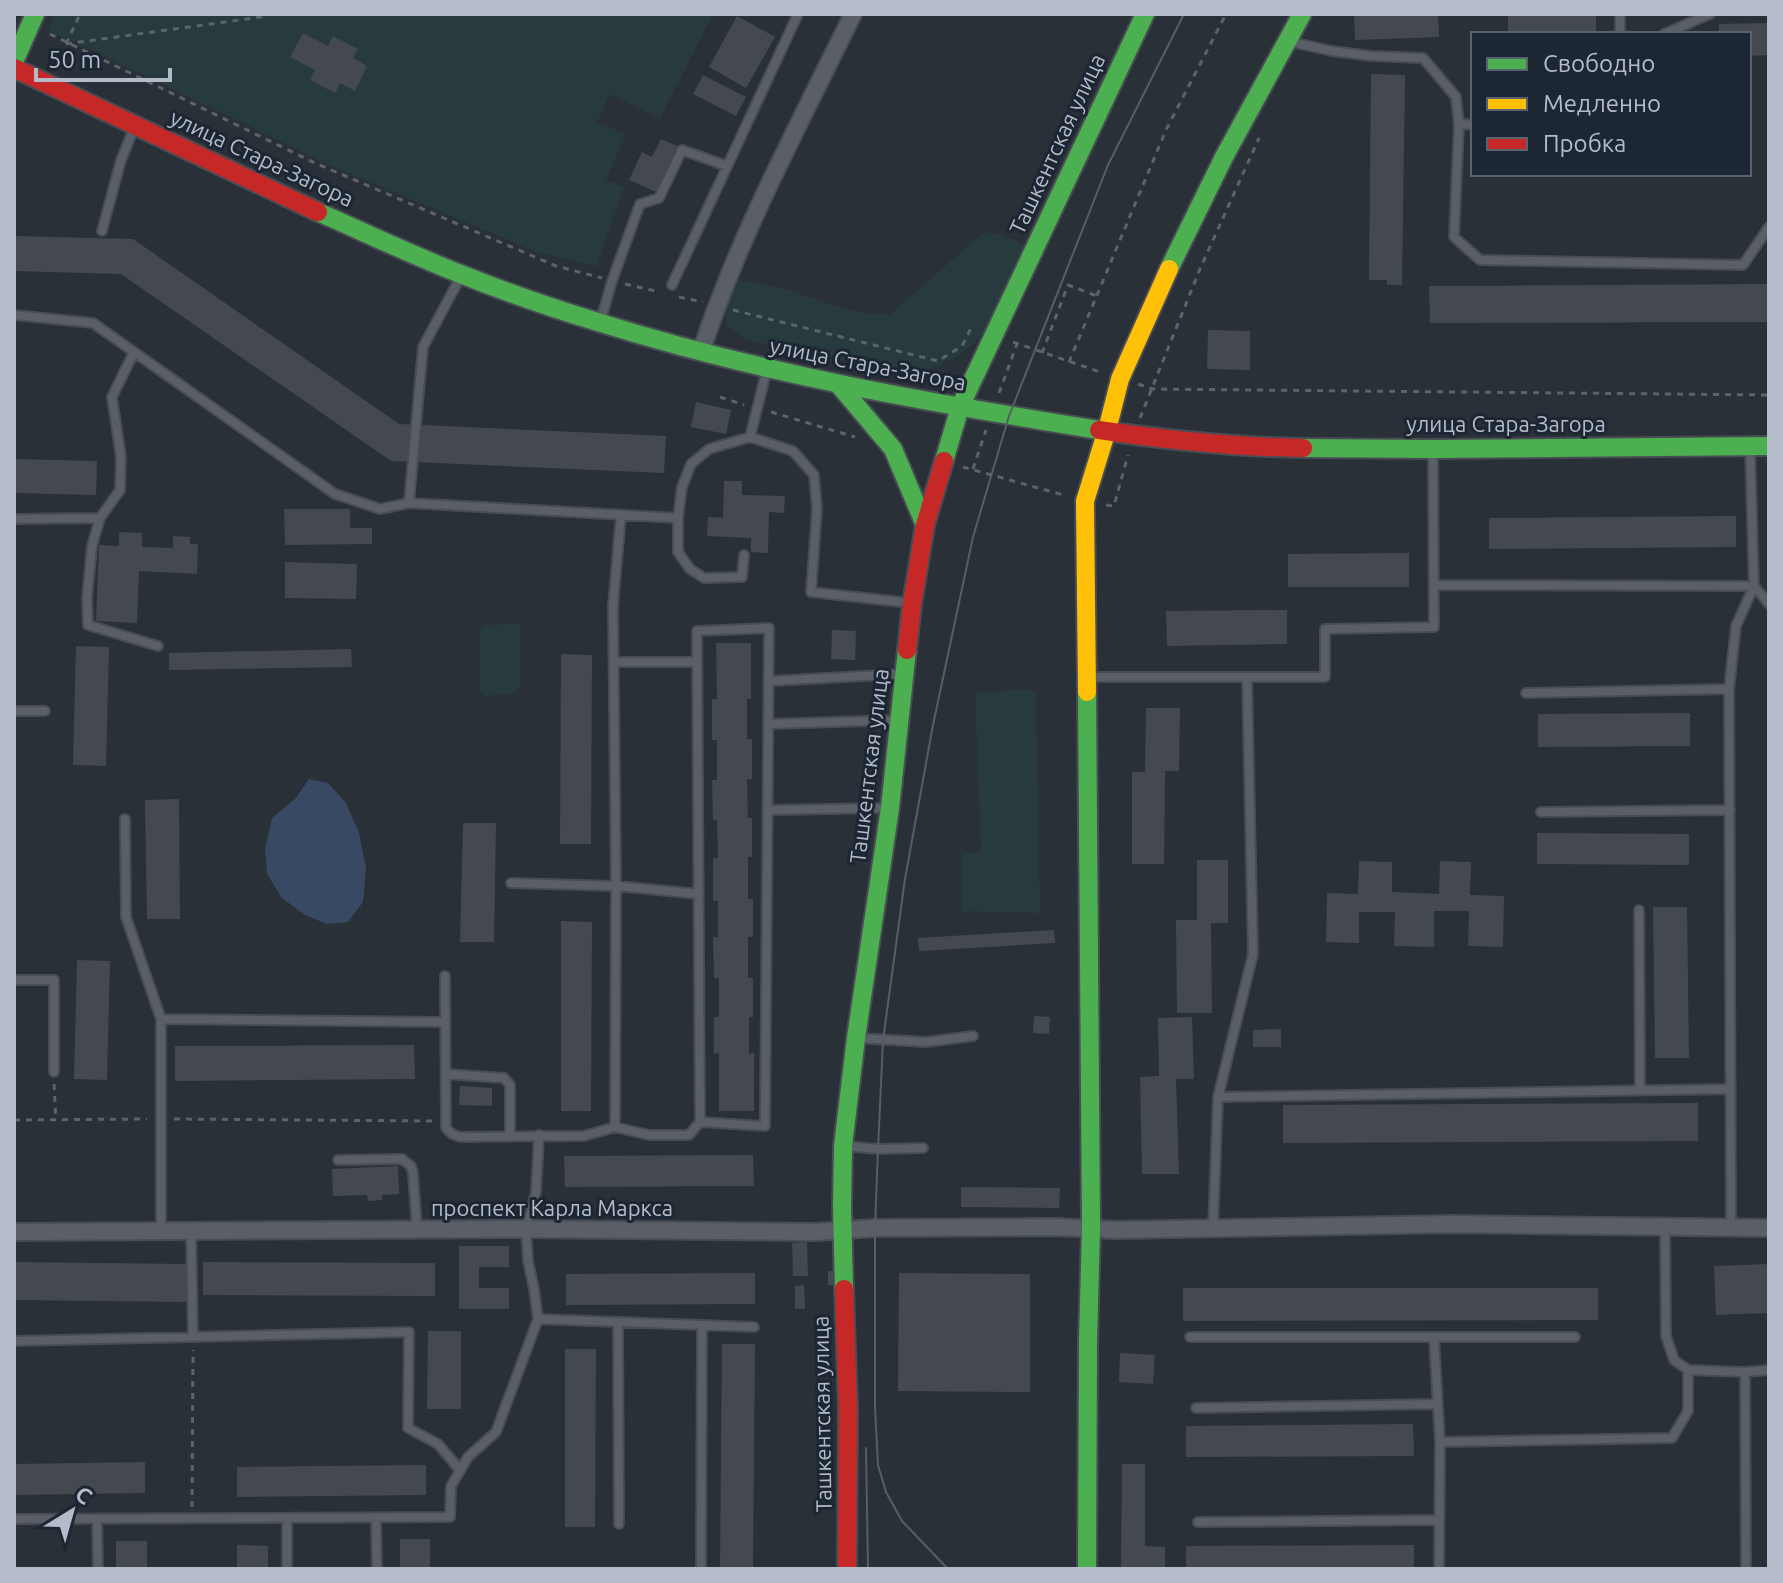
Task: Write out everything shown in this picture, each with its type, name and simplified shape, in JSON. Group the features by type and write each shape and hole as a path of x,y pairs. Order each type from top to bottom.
{"main road":[{"path":"14,65 35,14"},
{"name":"Ташкентская улица","path":"847,1569 848,1409 843,1146 890,808 912,604 925,525 960,407 1145,14"},
{"path":"1087,1569 1091,1228 1085,501 1120,379 1166,275 1224,157 1302,14"},
{"name":"улица Стара-Загора","path":"14,65 286,198 462,275 600,323 701,352 839,385 1133,435 1253,447 1769,446"},
{"path":"839,385 893,449 925,525"}],"street":[{"path":"701,352 716,305 778,167 853,14"},
{"name":"проспект Карла Маркса","path":"14,1232 526,1229 816,1232 875,1228 1116,1230 1453,1224 1769,1228"}],"lane":[{"path":"672,285 798,14"},
{"path":"1669,32 1710,14"},
{"path":"1286,41 1371,56 1423,58 1456,97 1459,125 1454,237 1480,260 1743,265 1769,227"},
{"path":"1459,125 1471,124"},
{"path":"102,231 121,160 135,126"},
{"path":"600,323 640,204 659,198 682,150 727,166"},
{"path":"409,503 423,347 462,275"},
{"path":"14,315 93,323 335,494 380,509 409,503 678,518"},
{"path":"134,352 112,397 121,457 120,490 100,518 92,546 88,625 158,646"},
{"path":"750,437 767,369"},
{"path":"744,555 742,577 704,578 690,569 678,552 678,518 682,487 691,464 709,449 750,437 793,451 814,475 817,509 811,592 912,604"},
{"path":"1731,1226 1729,689 1736,626 1754,586 1750,446"},
{"path":"1086,677 1325,677 1325,629 1434,627 1433,449"},
{"path":"615,1127 613,606 621,515"},
{"path":"14,519 100,518"},
{"path":"1434,585 1754,586"},
{"path":"1754,586 1769,604"},
{"path":"445,976 446,1128 452,1134 460,1137 584,1136 615,1127 649,1135 689,1135 700,1122 697,631 769,628 765,1126 700,1122"},
{"path":"614,662 697,662"},
{"path":"770,681 905,674"},
{"path":"1213,1227 1218,1097 1253,954 1247,677"},
{"path":"1526,693 1729,689"},
{"path":"14,711 45,711"},
{"path":"770,724 900,720"},
{"path":"769,810 890,808"},
{"path":"1541,812 1730,810"},
{"path":"125,819 126,917 161,1019 161,1231"},
{"path":"511,883 616,886 699,894"},
{"path":"1639,910 1640,1090"},
{"path":"14,980 54,980 54,1072"},
{"path":"161,1019 445,1022"},
{"path":"856,1038 926,1042 973,1036"},
{"path":"446,1074 504,1078 508,1081 510,1136"},
{"path":"1218,1097 1730,1089"},
{"path":"14,1519 450,1517 451,1486 468,1457 496,1432 538,1319 526,1229 536,1192 539,1135"},
{"path":"843,1146 923,1148"},
{"path":"338,1160 402,1159 407,1162 413,1173 417,1230"},
{"path":"1665,1226 1666,1336 1674,1360 1688,1370 1769,1370"},
{"path":"191,1231 193,1336"},
{"path":"538,1319 754,1327"},
{"path":"618,1322 619,1524"},
{"path":"701,1569 702,1325"},
{"path":"14,1341 409,1332 408,1428 438,1444 460,1470"},
{"path":"1190,1337 1575,1337"},
{"path":"1434,1338 1440,1442 1439,1569"},
{"path":"1440,1442 1672,1438 1688,1411 1688,1370"},
{"path":"1745,1372 1746,1569"},
{"path":"1196,1408 1438,1404"},
{"path":"287,1518 287,1569"},
{"path":"376,1518 377,1569"},
{"path":"97,1519 98,1569"},
{"path":"1198,1522 1439,1520"}],"path":[{"path":"66,44 80,14"},
{"path":"66,44 268,14"},
{"path":"1069,362 1166,130 1226,14"},
{"path":"66,44 315,163 556,266 938,361 962,346 971,328 1152,389 1769,395"},
{"path":"944,462 1085,501 1114,506 1133,435 1200,269 1263,130"},
{"path":"1042,353 1068,285 1097,296"},
{"path":"720,397 863,440"},
{"path":"54,1072 56,1120"},
{"path":"14,1120 446,1121"},
{"path":"192,1518 193,1336"}],"green space":[{"path":"55,14 713,14 660,118 610,94 597,122 626,134 606,180 624,187 597,266 539,253 327,164 48,31"},
{"path":"984,232 1024,245 1002,298 988,325 972,345 952,359 916,375 747,340 727,325 728,302 739,280 776,287 849,310 891,314"},
{"path":"519,624 520,687 515,693 485,696 480,692 480,629 485,625"},
{"path":"1036,690 1040,913 962,911 962,853 981,853 975,692"}],"water":[{"path":"309,779 328,783 346,803 359,833 366,869 363,902 348,922 327,924 305,915 282,898 267,874 265,849 272,818 295,799"}],"building":[{"path":"1354,14 1438,14 1439,37 1355,40"},
{"path":"1508,14 1596,14 1596,32 1508,32"},
{"path":"737,16 775,37 746,88 709,67"},
{"path":"1769,23 1769,55 1751,56 1751,32 1719,32 1719,24"},
{"path":"303,33 328,46 333,36 358,49 353,58 367,66 355,91 340,83 335,93 310,80 315,70 290,57"},
{"path":"1371,74 1405,75 1402,285 1387,285 1387,280 1369,280"},
{"path":"703,75 746,97 736,116 693,94"},
{"path":"661,139 677,146 656,192 629,180 642,152 652,157"},
{"path":"14,236 133,239 399,424 666,436 664,473 391,461 121,274 14,271"},
{"path":"1769,284 1769,322 1430,323 1429,286"},
{"path":"1208,330 1250,331 1250,370 1207,369"},
{"path":"696,402 731,410 726,434 691,427"},
{"path":"14,459 97,461 96,495 14,493"},
{"path":"724,481 742,481 742,495 785,496 784,513 769,512 768,553 751,552 751,538 707,536 708,517 723,518"},
{"path":"284,509 350,509 350,528 372,528 372,544 285,545"},
{"path":"1736,516 1736,547 1489,549 1489,518"},
{"path":"119,532 142,533 142,547 173,548 173,536 190,537 190,544 198,544 197,574 139,571 137,623 96,621 99,545 119,546"},
{"path":"1409,553 1409,587 1288,587 1288,554"},
{"path":"285,562 357,564 356,599 285,598"},
{"path":"1287,610 1287,644 1167,646 1166,611"},
{"path":"832,630 856,631 855,660 831,659"},
{"path":"716,643 751,643 747,739 752,739 752,779 747,779 748,818 752,818 748,899 753,899 753,937 748,937 748,978 753,978 749,1054 754,1053 754,1111 719,1111 719,1053 714,1054 714,1017 719,1017 719,978 714,978 713,937 718,937 718,901 713,901 713,858 718,858 712,780 717,780 717,740 712,740 712,699 717,699"},
{"path":"76,646 109,647 106,766 73,765"},
{"path":"351,649 352,667 169,670 169,653"},
{"path":"561,654 592,655 591,844 560,844"},
{"path":"1146,708 1180,708 1179,771 1165,771 1164,864 1132,864 1132,772 1145,772"},
{"path":"1690,713 1690,746 1538,747 1538,714"},
{"path":"179,799 180,919 147,919 145,800"},
{"path":"463,823 496,823 494,942 460,942"},
{"path":"1537,833 1689,834 1689,865 1537,864"},
{"path":"1197,860 1228,860 1228,923 1211,923 1212,1013 1177,1013 1176,920 1197,920"},
{"path":"1359,861 1392,862 1392,892 1439,894 1440,861 1471,862 1470,895 1504,896 1503,947 1468,946 1469,911 1434,911 1434,947 1394,946 1395,912 1359,912 1359,943 1326,942 1327,893 1358,894"},
{"path":"1653,907 1687,907 1689,1058 1655,1058"},
{"path":"561,921 592,922 591,1111 561,1111"},
{"path":"1054,930 1055,943 919,951 918,938"},
{"path":"77,960 110,961 107,1080 74,1079"},
{"path":"1034,1016 1050,1017 1049,1034 1033,1033"},
{"path":"1192,1017 1194,1079 1176,1079 1179,1174 1142,1174 1140,1077 1159,1076 1158,1018"},
{"path":"1281,1029 1281,1047 1253,1047 1253,1030"},
{"path":"414,1045 415,1079 175,1081 175,1046"},
{"path":"460,1086 492,1088 492,1106 459,1105"},
{"path":"1698,1103 1698,1141 1283,1143 1283,1105"},
{"path":"753,1155 754,1186 565,1187 564,1156"},
{"path":"398,1166 399,1194 382,1195 382,1200 368,1201 367,1195 333,1196 332,1169"},
{"path":"961,1187 1060,1188 1059,1208 961,1207"},
{"path":"807,1242 808,1276 793,1276 792,1243"},
{"path":"459,1246 509,1246 509,1267 479,1267 479,1288 509,1288 509,1309 459,1309"},
{"path":"14,1262 187,1264 187,1302 14,1300"},
{"path":"203,1262 435,1263 435,1296 203,1295"},
{"path":"1769,1264 1769,1313 1716,1315 1714,1266"},
{"path":"828,1271 835,1271 835,1285 828,1285"},
{"path":"755,1273 755,1304 566,1305 566,1274"},
{"path":"899,1273 1030,1274 1030,1392 898,1391"},
{"path":"804,1285 805,1309 795,1309 795,1286"},
{"path":"1183,1288 1598,1288 1598,1320 1183,1321"},
{"path":"428,1331 461,1331 461,1409 427,1409"},
{"path":"722,1344 755,1344 753,1569 720,1569"},
{"path":"565,1349 596,1349 595,1527 565,1527"},
{"path":"1120,1353 1155,1355 1153,1384 1119,1382"},
{"path":"1413,1424 1414,1456 1186,1457 1186,1426"},
{"path":"145,1462 145,1493 14,1495 14,1464"},
{"path":"1122,1464 1145,1464 1145,1546 1165,1547 1165,1569 1121,1569"},
{"path":"426,1465 426,1495 237,1497 237,1467"},
{"path":"400,1539 430,1539 430,1569 400,1569"},
{"path":"116,1541 147,1541 147,1569 116,1569"},
{"path":"237,1545 268,1546 268,1569 237,1569"},
{"path":"1414,1545 1414,1569 1186,1569 1186,1546"}],"tram line":[{"path":"948,1569 902,1521 886,1492 878,1465 875,1228 883,1040 905,879 933,725 973,537 1009,416 1108,165 1184,14"},
{"path":"866,1448 868,1569"}],"traffic: fast":[{"path":"14,62 35,14"},
{"path":"944,461 960,407 1145,14"},
{"path":"1169,269 1224,157 1302,14"},
{"path":"318,212 497,288 662,341 848,386 1099,430"},
{"path":"839,385 893,449 925,525"},
{"path":"1303,448 1769,446"},
{"path":"844,1289 843,1146 890,808 907,650"},
{"path":"1087,692 1091,1228 1087,1569"}],"traffic: slow":[{"path":"1087,692 1085,501 1120,379 1169,269"}],"traffic: jam":[{"path":"14,68 318,212"},
{"path":"1099,430 1201,442 1303,448"},
{"path":"907,650 925,525 944,461"},
{"path":"844,1289 848,1409 847,1569"}]}
